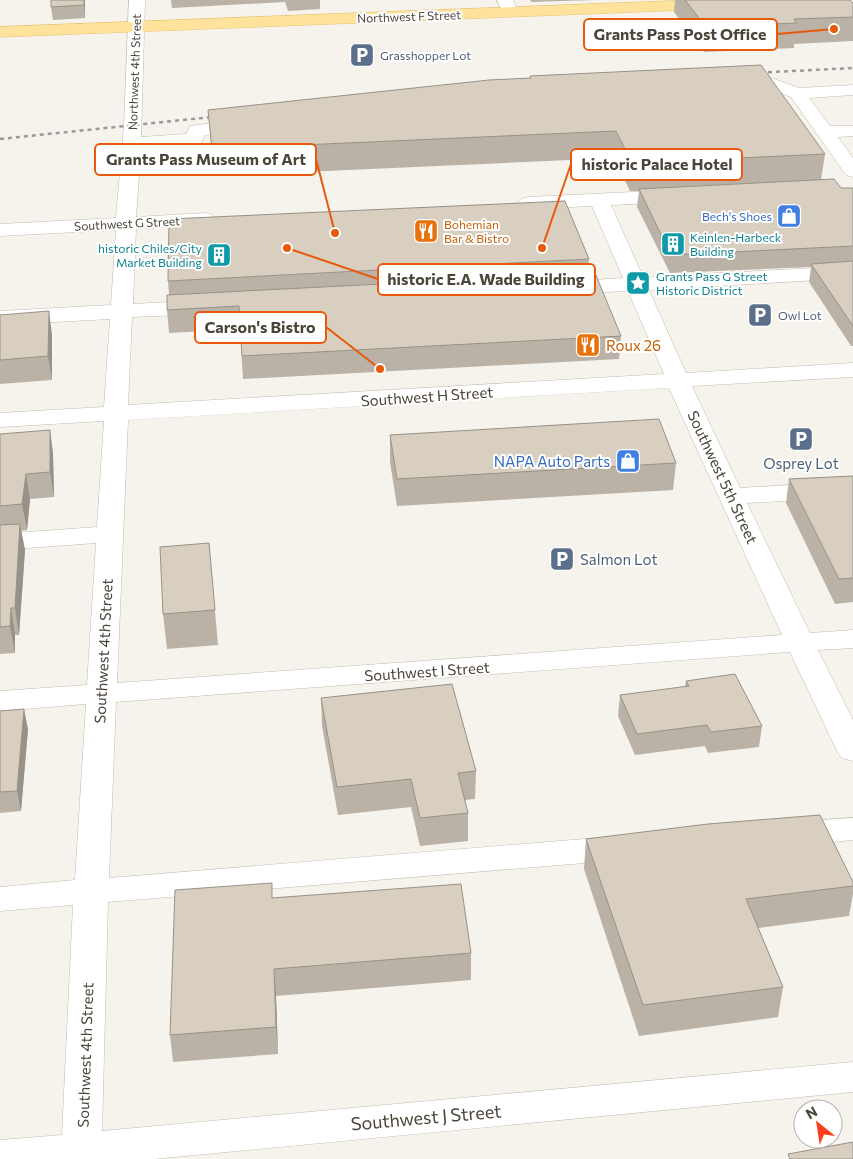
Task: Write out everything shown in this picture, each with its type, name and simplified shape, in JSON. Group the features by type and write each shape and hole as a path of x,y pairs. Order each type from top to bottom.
{"main road":[{"name":"Northwest F Street","path":"0,32 508,6 730,3"}],"street":[{"name":"Northwest 4th Street","path":"132,143 137,0"},
{"path":"720,85 769,82 797,93 853,90"},
{"path":"797,93 853,171"},
{"path":"132,143 195,139 196,130 264,123"},
{"path":"824,132 853,131"},
{"name":"Southwest 4th Street","path":"81,1154 91,893 109,534 132,143"},
{"path":"514,204 694,195"},
{"name":"Southwest 5th Street","path":"599,200 634,284 678,380 800,643 853,751"},
{"name":"Southwest G Street","path":"0,230 228,218"},
{"path":"537,289 853,272"},
{"path":"0,318 230,305"},
{"name":"Southwest H Street","path":"0,420 853,370"},
{"path":"732,496 853,489"},
{"path":"0,542 109,534"},
{"name":"Southwest I Street","path":"0,702 853,639"},
{"path":"764,836 853,829"},
{"path":"0,899 655,846"},
{"name":"Southwest J Street","path":"0,1157 81,1154 853,1077"}],"building":[{"path":"51,0 84,0 84,5 51,7"},
{"path":"685,0 850,0 853,3 853,17 794,19 797,23 706,27"},
{"path":"761,65 825,154 632,163 616,131 212,149 208,110 489,80 531,78 530,76"},
{"path":"834,179 841,188 853,188 853,246 671,255 639,189"},
{"path":"565,201 589,259 168,281 169,219"},
{"path":"853,261 853,326 811,264"},
{"path":"595,273 621,336 242,356 239,306 167,310 167,295"},
{"path":"49,311 48,356 0,360 0,315"},
{"path":"659,419 676,463 397,479 390,435"},
{"path":"50,430 50,472 26,474 22,504 0,506 0,434"},
{"path":"853,476 853,578 839,579 789,479"},
{"path":"20,524 15,608 11,608 10,626 0,627 0,525"},
{"path":"209,543 215,610 163,614 160,547"},
{"path":"735,674 762,726 711,732 707,725 637,734 620,695 689,686 686,681"},
{"path":"452,684 476,771 458,773 468,813 420,818 411,779 337,787 321,698"},
{"path":"24,709 17,791 0,792 0,711"},
{"path":"820,815 853,882 853,886 746,899 783,987 643,1005 586,839 708,824"},
{"path":"272,883 272,898 461,884 471,953 274,969 276,1027 170,1035 175,890"},
{"path":"853,1142 853,1159 790,1159 788,1154 815,1149 843,1149 843,1144"}],"railway":[{"path":"752,73 853,68"},
{"path":"0,139 221,116"}],"place":[{"name":"Grants Pass Post Office","path":"834,29"},
{"name":"Grasshopper Lot","path":"362,55"},
{"name":"Bech's Shoes","path":"789,216"},
{"name":"Bohemian Bar & Bistro","path":"426,231"},
{"name":"Grants Pass Museum of Art","path":"335,233"},
{"name":"Keinlen-Harbeck Building","path":"673,244"},
{"name":"historic E.A. Wade Building","path":"287,248"},
{"name":"historic Palace Hotel","path":"542,248"},
{"name":"historic Chiles/City Market Building","path":"219,255"},
{"name":"Grants Pass G Street Historic District","path":"638,283"},
{"name":"Owl Lot","path":"760,315"},
{"name":"Roux 26","path":"588,345"},
{"name":"Carson's Bistro","path":"380,369"},
{"name":"Osprey Lot","path":"801,439"},
{"name":"NAPA Auto Parts","path":"628,461"},
{"name":"Salmon Lot","path":"562,559"}]}
